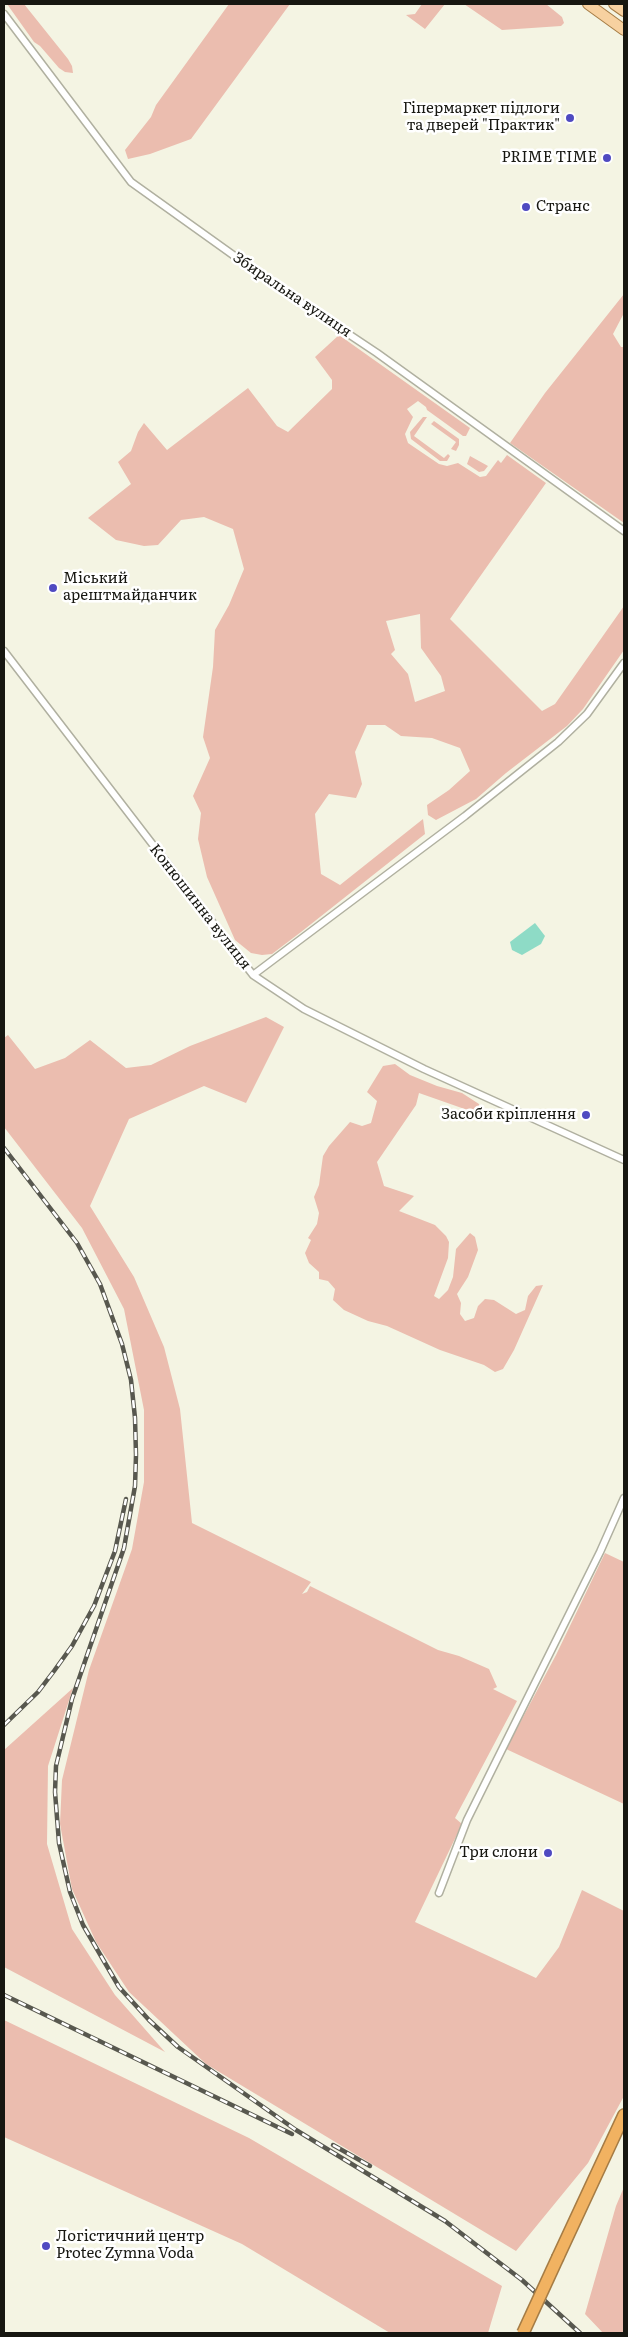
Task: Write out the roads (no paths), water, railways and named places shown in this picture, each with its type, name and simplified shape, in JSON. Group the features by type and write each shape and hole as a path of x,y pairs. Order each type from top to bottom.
{"highway":[{"path":"523,2333 624,2115"}],"main road":[{"path":"588,4 624,30"},
{"path":"614,4 624,11"}],"street":[{"name":"Збиральна вулиця","path":"4,14 131,182 275,286 377,353 624,531"},
{"name":"Конюшинна вулиця","path":"4,652 253,975 304,1009 424,1069 624,1160"},
{"path":"253,975 458,821 558,742 587,714 624,663"},
{"path":"439,1893 467,1820 600,1552 624,1498"}],"water":[{"path":"535,923 545,936 541,944 522,955 512,950 510,942"}],"railway":[{"path":"4,1148 77,1243 100,1284 122,1344 131,1380 135,1418 135,1486 124,1548 72,1699 56,1766 55,1792 59,1843 70,1892 83,1925 119,1987 149,2020 178,2047 296,2130 445,2221 522,2280 580,2333"},
{"path":"4,1725 38,1692 54,1671 72,1646 94,1606 115,1551 126,1499"},
{"path":"4,1995 292,2134"},
{"path":"333,2145 370,2166"}],"place":[{"name":"Гіпермаркет підлоги та дверей \"Практик\"","path":"570,118"},
{"name":"PRIME TIME","path":"607,158"},
{"name":"Странс","path":"526,207"},
{"name":"Міський арештмайданчик","path":"53,588"},
{"name":"Засоби кріплення","path":"586,1115"},
{"name":"Три слони","path":"548,1853"},
{"name":"Логістичний центр Protec Zymna Voda","path":"46,2246"}]}
